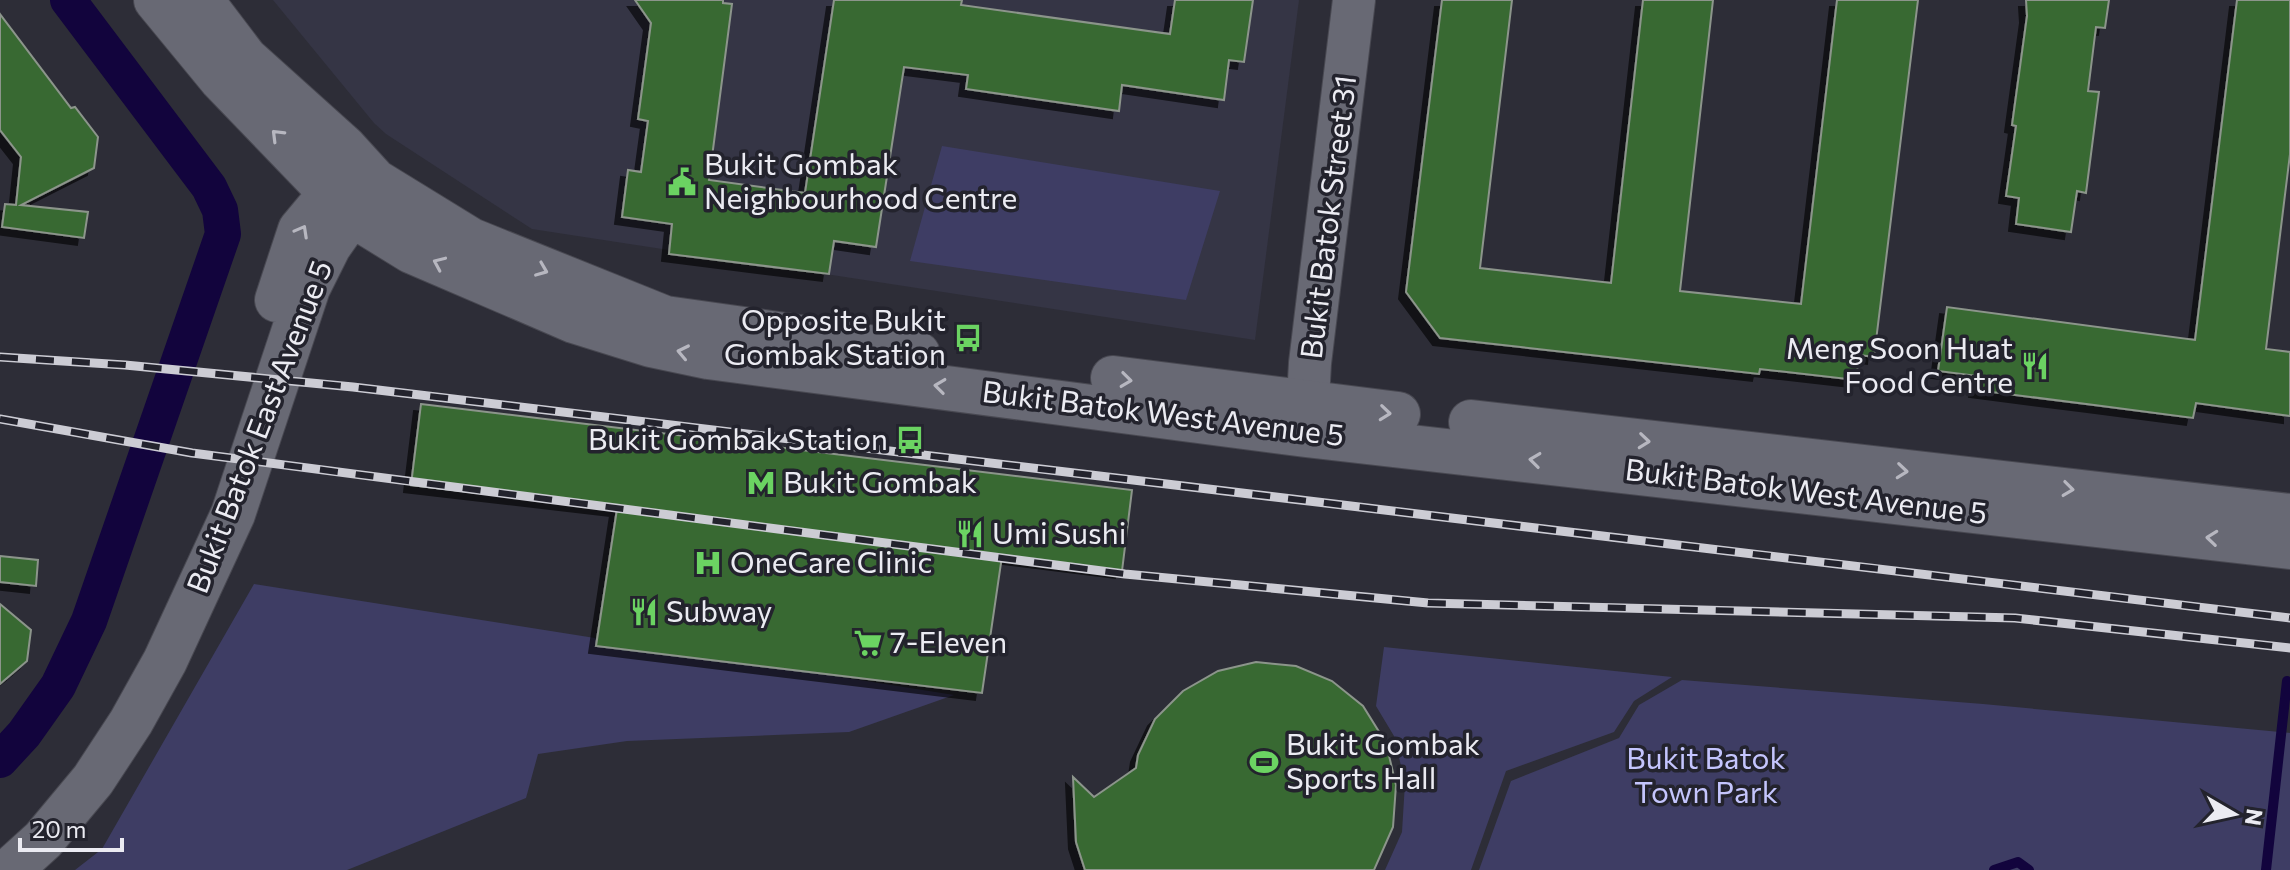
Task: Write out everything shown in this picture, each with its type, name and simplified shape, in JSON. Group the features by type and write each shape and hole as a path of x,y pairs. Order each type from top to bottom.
{"street":[{"name":"Bukit Batok West Avenue 5","path":"156,0 221,79 353,187 411,251 574,321 651,345 708,357 1307,418 2290,547"},
{"name":"Bukit Batok West Avenue 5","path":"201,0 245,58 344,147 353,187"},
{"name":"Bukit Batok Street 31","path":"1307,418 1334,153 1354,0"},
{"name":"Bukit Batok East Avenue 5","path":"0,842 64,775 138,664 175,594 218,483 300,230 353,187"},
{"name":"Bukit Batok East Avenue 5","path":"10,870 43,840 93,780 131,722 165,661 233,514 308,288 353,187"},
{"name":"Bukit Batok West Avenue 5","path":"1307,418 1359,410 2290,516"}],"shaded area":[{"path":"273,0 1299,0 1255,340 532,229 386,134"}],"green space":[{"path":"942,146 1220,191 1186,300 910,261"},
{"path":"254,584 954,695 849,732 627,741 538,754 526,798 347,870 75,870 102,849"},
{"path":"1384,647 1672,677 1634,701 1614,732 1506,771 1471,870 1385,870 1402,832 1405,783 1394,736 1376,706"},
{"name":"Bukit Batok Town Park","path":"1682,680 2290,733 2290,870 1479,870 1511,781 1619,738 1639,705"}],"building":[{"path":"635,0 723,0 723,3 732,4 709,180 805,193 834,0 962,0 961,5 1170,34 1175,0 1253,0 1244,62 1229,60 1224,100 1122,85 1119,111 966,89 968,75 904,67 876,247 834,241 829,274 669,254 672,224 622,217 628,170 641,172 648,121 638,119 651,23"},
{"path":"1442,0 1512,0 1480,268 1611,283 1643,0 1713,0 1680,291 1801,304 1837,0 1918,0 1874,357 1859,355 1856,380 1760,369 1759,374 1440,338 1406,292"},
{"path":"2026,0 2109,0 2105,28 2096,27 2088,91 2099,92 2086,193 2077,191 2071,232 2016,224 2019,198 2006,196 2016,126 2012,125 2027,16"},
{"path":"2237,0 2290,0 2290,154 2266,349 2290,352 2290,416 2196,403 2193,418 1976,390 1978,376 1938,371 1947,307 2195,340"},
{"path":"0,14 71,108 75,107 98,137 94,168 21,205 88,212 84,238 2,227 5,204 16,205 21,157 0,130"},
{"path":"421,404 1132,490 1122,571 1002,556 982,693 596,646 617,509 411,485"},
{"path":"0,556 38,560 36,586 0,582"},
{"path":"0,604 31,630 27,661 0,684"},
{"name":"Bukit Gombak Sports Hall","path":"1256,662 1296,666 1332,681 1363,706 1386,743 1396,785 1393,827 1374,870 1085,870 1076,842 1073,777 1094,797 1136,768 1138,755 1155,719 1183,691 1218,671"}],"waterway":[{"path":"0,760 24,734 58,686 89,621 223,234 220,210 209,187 68,0"},
{"path":"2266,870 2287,681"},
{"path":"1994,870 2018,862 2029,870"}],"railway":[{"path":"0,357 125,365 353,387 2290,618"},
{"path":"0,419 192,453 1125,574 1428,603 2015,618 2290,648"}],"place":[{"name":"Bukit Gombak Neighbourhood Centre","path":"682,182"},
{"name":"Opposite Bukit Gombak Station","path":"968,338"},
{"name":"Meng Soon Huat Food Centre","path":"2035,366"},
{"name":"Bukit Gombak Station","path":"910,440"},
{"name":"Bukit Gombak","path":"761,483"},
{"name":"Umi Sushi","path":"970,534"},
{"name":"OneCare Clinic","path":"708,563"},
{"name":"Subway","path":"644,612"},
{"name":"7-Eleven","path":"868,643"},
{"name":"Bukit Gombak Sports Hall","path":"1264,762"}]}
